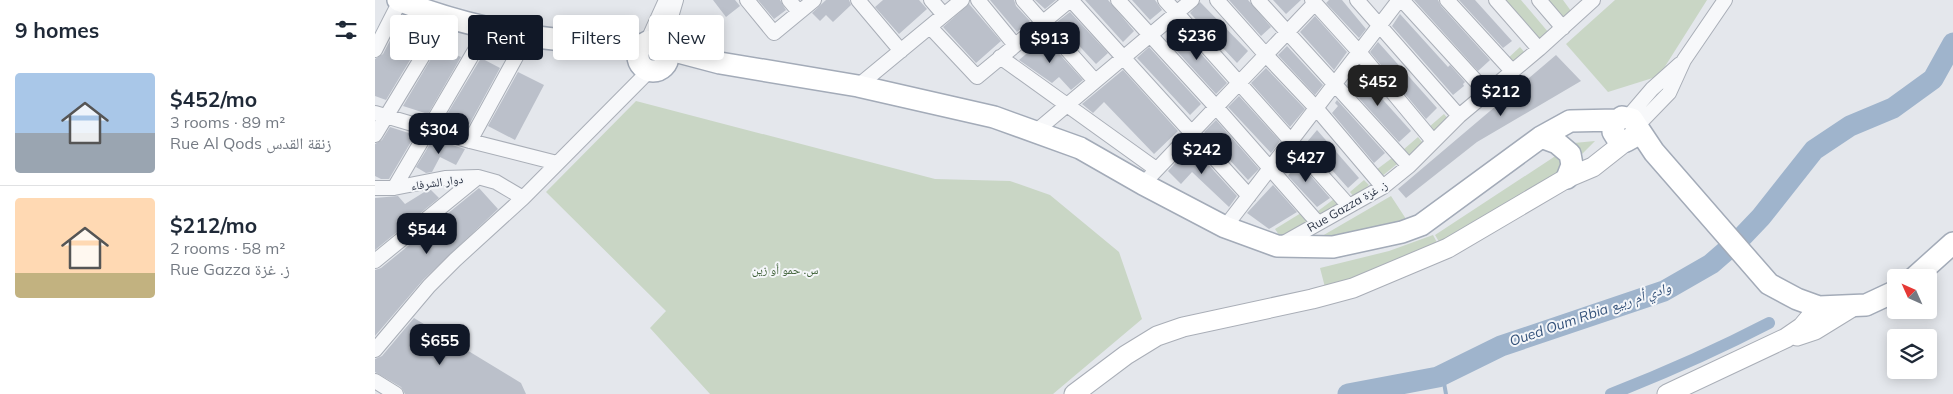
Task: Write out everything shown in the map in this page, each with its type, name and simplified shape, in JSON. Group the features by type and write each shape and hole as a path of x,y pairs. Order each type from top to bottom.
{"main road":[{"path":"399,1 444,15"},
{"path":"543,37 600,44 649,53"},
{"path":"698,60 858,86 994,117 1080,148 1149,176 1225,227 1277,246 1333,247 1402,232 1421,225 1547,134 1571,121 1625,130 1653,152 1769,284 1797,299 1819,307 1866,305 1887,295"},
{"path":"1074,394 1126,355 1157,336 1183,326 1312,299 1353,288 1447,248 1568,177 1581,159 1625,130"},
{"path":"1547,134 1571,154 1572,164 1568,177"},
{"path":"1924,269 1953,243"},
{"path":"1786,338 1815,330 1854,306"},
{"path":"1667,394 1786,338 1802,328 1819,307"}],"street":[{"path":"662,15 665,0"},
{"path":"670,15 676,0"},
{"path":"747,0 774,32 814,0"},
{"path":"789,0 799,12"},
{"path":"858,0 901,51"},
{"path":"931,0 944,15"},
{"path":"858,86 962,0"},
{"path":"978,0 1015,45"},
{"path":"1023,0 1095,81"},
{"path":"930,27 977,77 1071,0 1249,196"},
{"path":"1118,0 1319,223"},
{"path":"1165,0 1349,206"},
{"path":"1035,132 1192,0"},
{"path":"1217,0 1316,108 1383,187"},
{"path":"1259,0 1409,166"},
{"path":"1357,0 1459,116"},
{"path":"1225,227 1400,0 1486,92"},
{"path":"1447,0 1512,71"},
{"path":"1496,0 1539,49"},
{"path":"1539,0 1563,28"},
{"path":"1625,130 1669,93 1684,60 1725,0"},
{"path":"375,50 399,1"},
{"path":"1000,57 1067,106 1149,176 1314,2 1359,52 1433,141"},
{"name":"Rue Gazza ز. غزة","path":"1277,246 1383,187 1409,166 1486,92 1563,28 1588,2"},
{"path":"375,350 429,286 523,198 557,163 649,59"},
{"path":"375,135 381,115 418,60"},
{"path":"395,188 469,60"},
{"path":"470,141 515,60"},
{"path":"381,115 429,130 557,163"},
{"path":"375,262 478,177"},
{"name":"دوار الشرفاء","path":"375,188 395,188 445,178 478,177 496,182 523,198"},
{"path":"375,381 395,394"}],"green space":[{"path":"1499,0 1521,0 1549,33 1536,43"},
{"path":"1541,0 1563,0 1571,11 1558,21"},
{"path":"1615,0 1707,0 1659,76 1608,92 1566,44"},
{"path":"1520,47 1525,53 1510,66 1505,61"},
{"name":"س. حمو أو زين","path":"636,101 935,179 1010,181 1050,195 1119,252 1142,319 1053,394 710,394 650,328 666,311 546,192"},
{"path":"1444,114 1449,120 1434,133 1429,127"},
{"path":"1418,137 1423,143 1408,156 1403,150"},
{"path":"1595,141 1582,154 1574,143"},
{"path":"1557,155 1566,167 1441,245 1435,235"},
{"path":"1392,158 1397,164 1381,177 1376,170"},
{"path":"1364,180 1369,185 1355,198 1350,192"},
{"path":"1391,196 1408,222 1323,239 1322,236"},
{"path":"1334,199 1339,205 1323,217 1318,211"},
{"path":"1301,213 1308,222 1281,238 1275,229"},
{"path":"1433,235 1439,246 1326,291 1320,268 1389,251"}],"building":[{"path":"713,0 735,0 740,6 726,17"},
{"path":"758,0 780,0 786,10 774,19"},
{"path":"826,0 849,0 851,5 833,22 826,15 820,21 812,13"},
{"path":"883,0 919,0 927,9 899,34 875,7"},
{"path":"990,0 1014,0 1016,6 1030,21 1017,32"},
{"path":"1035,0 1056,0 1045,9"},
{"path":"1085,0 1108,0 1134,31 1123,42"},
{"path":"1132,0 1155,0 1162,10 1150,20"},
{"path":"1229,0 1248,0 1271,27 1261,36"},
{"path":"1273,0 1301,0 1286,14"},
{"path":"1329,0 1342,0 1366,29 1359,38 1326,3"},
{"path":"1414,0 1438,0 1441,6 1490,60 1478,71"},
{"path":"1459,0 1475,0 1512,41 1503,48"},
{"path":"1200,2 1248,51 1237,63 1190,13"},
{"path":"969,4 1001,41 976,63 943,27"},
{"path":"1070,12 1108,53 1096,64 1057,22"},
{"path":"1400,14 1448,67 1450,65 1465,82 1464,86 1453,95 1392,26"},
{"path":"1315,16 1347,52 1334,70 1300,32"},
{"path":"1178,28 1227,83 1216,94 1166,39"},
{"path":"1042,35 1083,80 1071,90 1059,77 1052,83 1019,60 1032,49 1029,45"},
{"path":"390,41 390,60 410,60 386,100 375,96 375,59 383,54"},
{"path":"1378,42 1437,108 1426,119 1370,52"},
{"path":"1287,46 1323,85 1315,95 1278,55"},
{"path":"1149,47 1201,104 1190,115 1137,58"},
{"path":"1556,55 1581,81 1477,142 1406,198 1398,189"},
{"path":"458,56 461,57 428,114 403,106 430,60 458,60"},
{"path":"480,60 485,60 500,68 469,125 456,117 454,120 446,116"},
{"path":"1266,68 1305,109 1290,127 1251,83"},
{"path":"1123,70 1178,131 1154,154 1104,102 1093,113 1082,104"},
{"path":"1357,71 1411,131 1399,142 1347,85"},
{"path":"518,72 544,85 515,140 488,126"},
{"path":"1239,96 1280,141 1271,153 1228,107"},
{"path":"1337,100 1385,153 1374,163 1332,113 1338,106 1335,103"},
{"path":"1216,120 1259,169 1248,180 1204,132"},
{"path":"390,127 415,135 389,179 381,179 375,176 375,144 382,140"},
{"path":"1317,130 1359,178 1348,188 1307,142"},
{"path":"433,139 465,149 456,165 440,157 432,172 426,173 416,167"},
{"path":"1191,146 1237,196 1229,207 1192,172 1181,184 1168,171"},
{"path":"1294,157 1330,198 1317,207 1288,176 1290,173 1285,167"},
{"path":"1273,185 1297,212 1269,229 1247,213"},
{"path":"479,188 498,209 423,280 375,336 375,270 381,268"},
{"path":"431,190 439,198 375,250 375,198 398,196 405,204"},
{"path":"414,318 521,383 526,394 405,394 401,387 375,372 375,359 382,356"}],"waterway":[{"name":"Oued Oum Rbia وادي أم ربيع","path":"1348,394 1438,377 1501,346 1664,291 1711,264 1741,238 1761,217 1814,150 1850,126 1893,108 1933,79 1953,43"},
{"path":"1611,394 1691,361 1769,323"},
{"path":"1438,377 1444,383 1446,394"}]}
